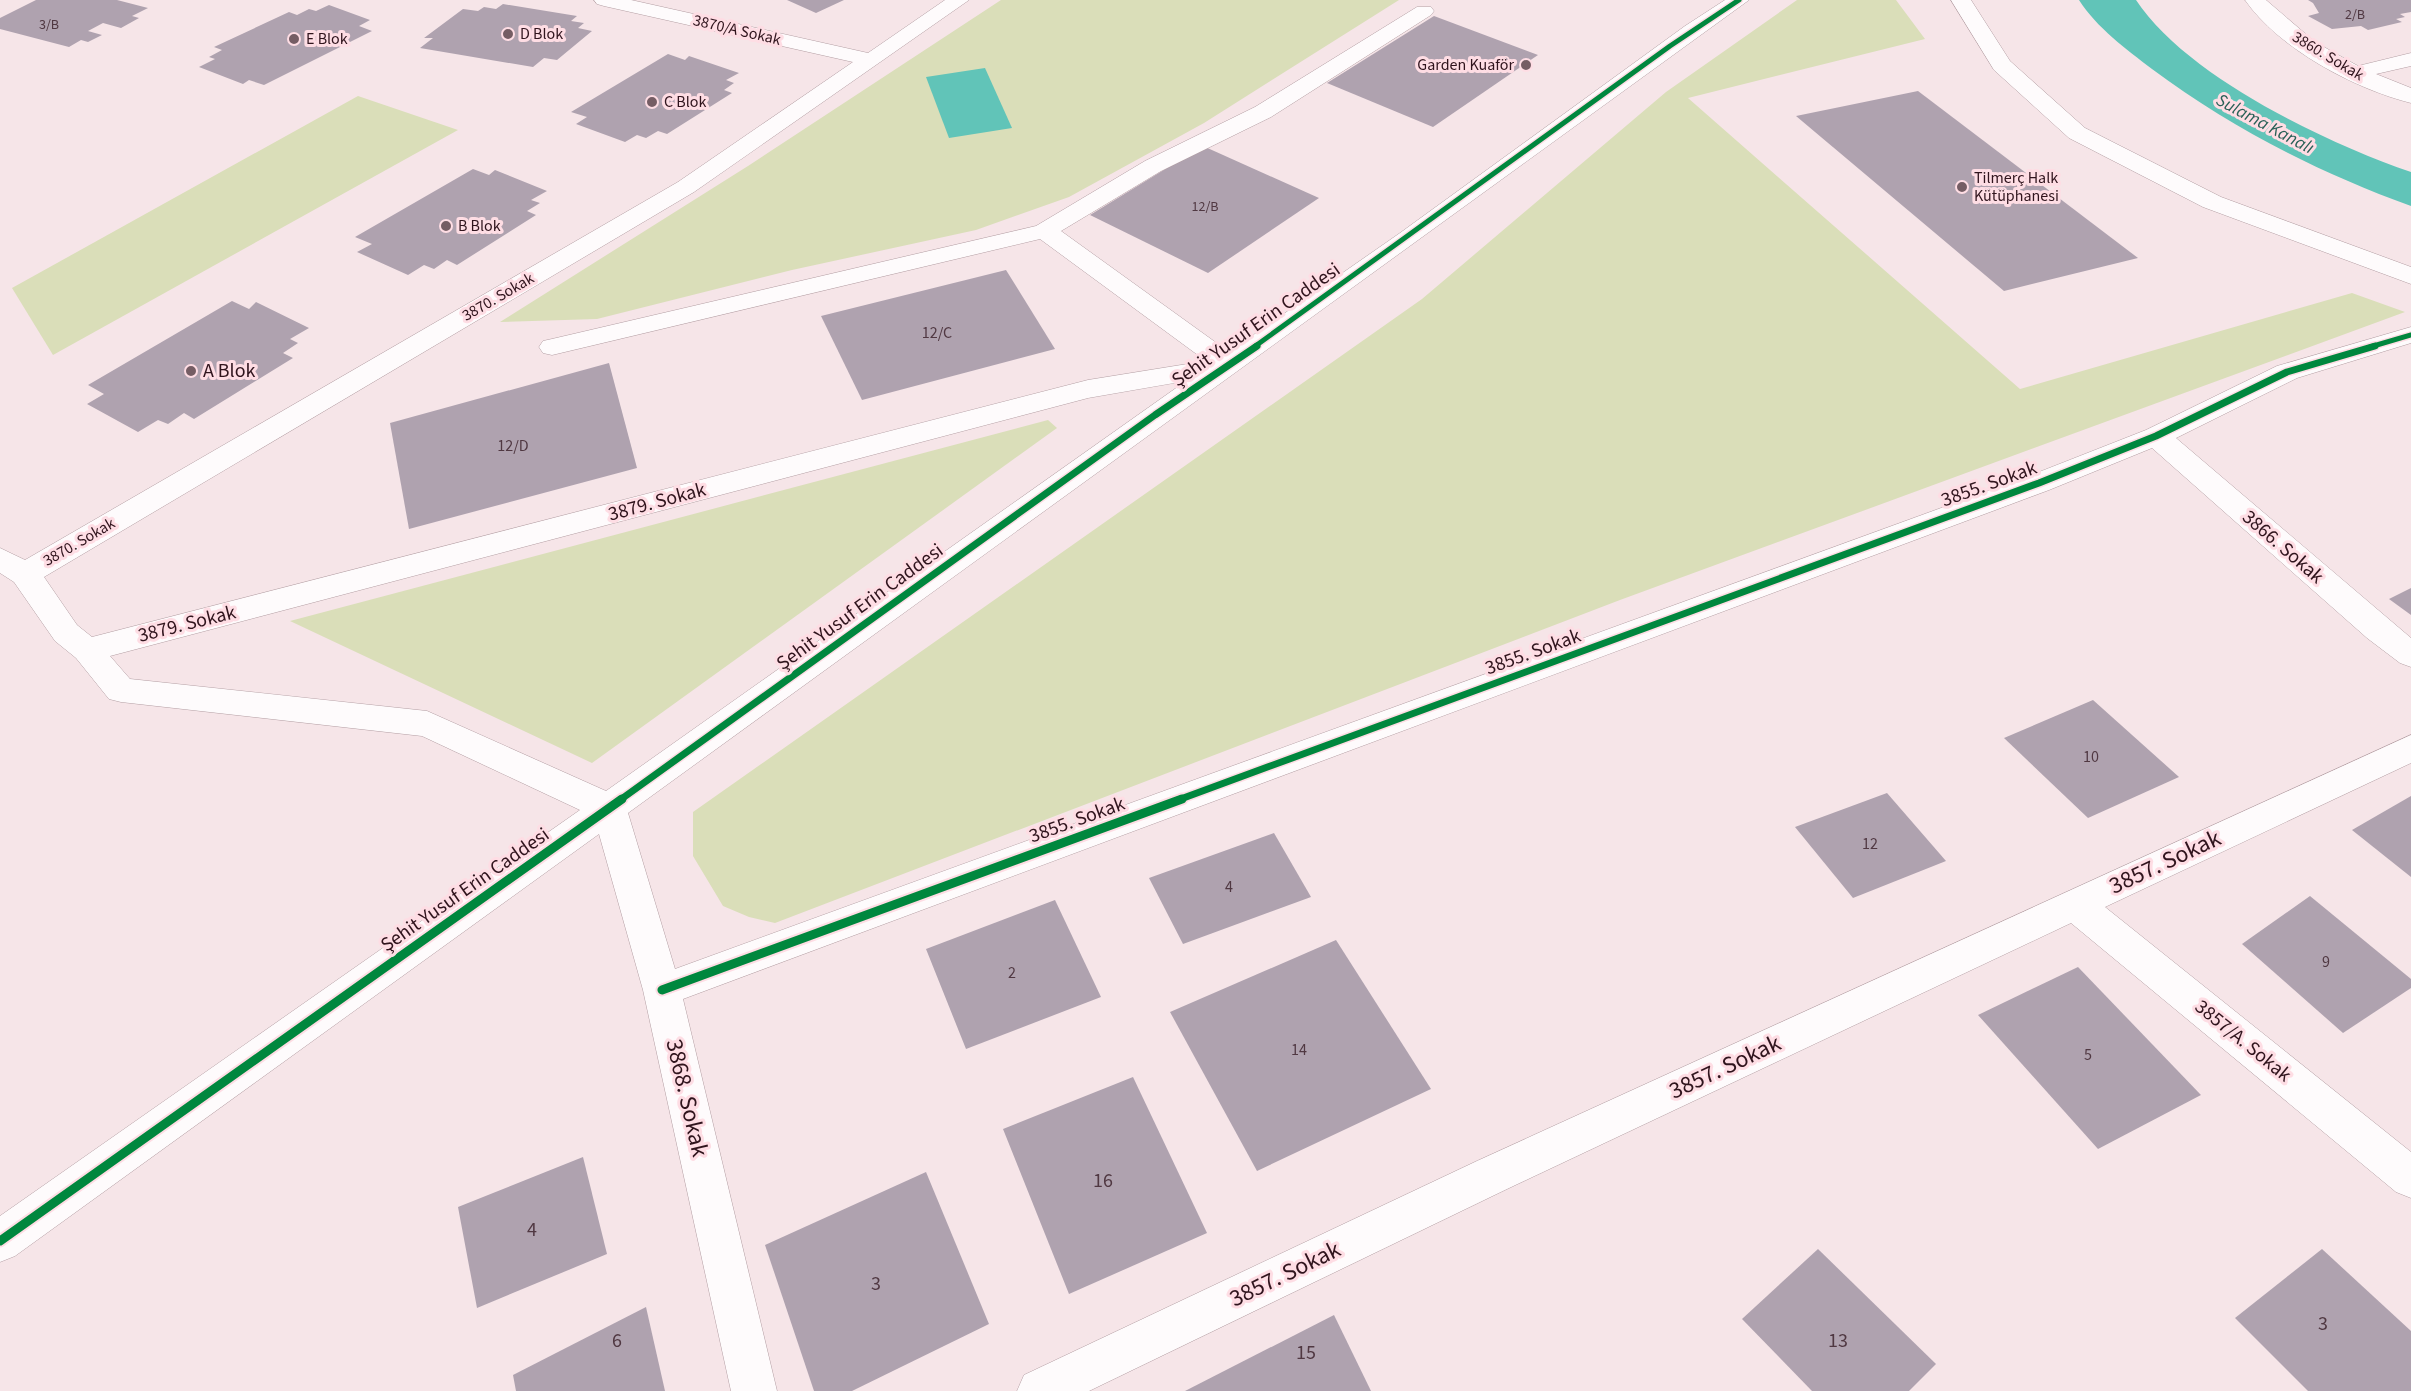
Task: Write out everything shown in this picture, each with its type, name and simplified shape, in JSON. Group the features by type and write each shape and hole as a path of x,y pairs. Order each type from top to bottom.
{"street":[{"name":"3870/A Sokak","path":"604,0 871,60"},
{"name":"3870. Sokak","path":"12,566 686,187 960,0"},
{"name":"Şehit Yusuf Erin Caddesi","path":"0,1241 609,808 1155,415 1230,366 1571,121 1695,27 1739,0"},
{"path":"1961,0 2002,64 2078,133 2212,202 2411,276"},
{"name":"3860. Sokak","path":"2255,0 2275,23 2352,74 2411,96"},
{"path":"552,347 1044,231 1153,166 1263,112 1424,11"},
{"path":"2352,74 2411,59"},
{"path":"1044,231 1230,366"},
{"name":"3855. Sokak","path":"662,990 2040,483 2156,436 2287,372 2411,335"},
{"name":"3879. Sokak","path":"87,650 1088,389 1230,366"},
{"name":"3866. Sokak","path":"2156,436 2378,630 2411,655"},
{"path":"12,566 66,633 87,650 121,690 427,724 609,808"},
{"name":"3857. Sokak","path":"1040,1391 1503,1170 2411,748"},
{"name":"3868. Sokak","path":"609,808 662,990 754,1391"},
{"name":"3857/A. Sokak","path":"2074,904 2411,1178"}],"green space":[{"path":"1001,0 1399,0 1204,123 1069,197 976,230 792,270 597,319 500,322 748,166"},
{"path":"1797,0 1896,0 1925,39 1688,98 2020,389 2352,293 2405,312 1620,600 775,923 749,917 723,906 693,856 693,812 1422,299 1666,92"},
{"path":"358,96 458,130 53,355 12,288"},
{"path":"1048,420 1057,428 592,763 290,621"}],"water":[{"name":"Sulama Kanalı","path":"2079,0 2136,0 2159,28 2188,55 2260,104 2339,144 2411,172 2411,206 2342,179 2276,147 2213,111 2122,46 2094,20"},
{"path":"985,68 1012,128 949,138 926,77"}],"building":[{"path":"36,0 117,0 148,8 132,16 139,18 121,28 103,23 88,31 102,35 88,42 81,40 69,47 0,29 0,18"},
{"path":"787,0 844,0 816,13"},
{"path":"2308,0 2411,0 2411,12 2400,14 2405,17 2396,19 2402,22 2368,30 2361,26 2332,29 2308,16 2319,13 2313,3"},
{"name":"D Blok","path":"503,4 577,16 571,21 584,23 578,28 592,31 557,60 544,58 533,67 420,48 433,38 424,38 463,9 478,11 484,7 496,9"},
{"name":"E Blok","path":"329,5 370,20 359,26 372,31 264,85 249,80 243,84 199,67 215,59 209,57 222,50 214,47 289,12 297,15 309,9 316,11"},
{"path":"1434,16 1538,55 1433,127 1327,83"},
{"name":"C Blok","path":"668,54 685,60 689,56 739,73 726,80 734,83 724,90 732,93 667,134 658,131 646,138 637,135 625,142 576,124 587,117 571,112"},
{"name":"Tilmerç Halk Kütüphanesi","path":"1918,91 2138,258 2004,291 1796,116"},
{"path":"1203,146 1319,198 1208,273 1090,215"},
{"name":"B Blok","path":"473,169 489,175 495,170 547,191 531,200 540,203 527,211 536,215 457,265 447,260 434,269 424,265 408,275 357,252 372,244 355,237"},
{"path":"1006,270 1055,349 862,400 821,316"},
{"name":"A Blok","path":"232,301 249,309 256,302 309,328 290,339 298,343 283,353 293,358 194,419 184,413 168,424 158,420 138,432 87,404 104,394 88,385"},
{"path":"609,363 637,468 409,529 390,423"},
{"path":"2411,588 2411,615 2389,599"},
{"path":"2093,700 2179,777 2088,818 2004,738"},
{"path":"1887,793 1946,861 1853,898 1795,827"},
{"path":"2411,796 2411,877 2352,830"},
{"path":"1274,833 1311,897 1183,944 1149,878"},
{"path":"2310,896 2411,979 2411,988 2343,1033 2242,944"},
{"path":"1055,900 1101,997 966,1049 926,949"},
{"path":"1336,940 1431,1089 1257,1171 1170,1012"},
{"path":"2078,967 2201,1095 2098,1149 1978,1015"},
{"path":"1133,1077 1207,1233 1069,1294 1003,1129"},
{"path":"583,1157 607,1254 477,1308 458,1207"},
{"path":"926,1172 989,1324 852,1391 814,1391 765,1245"},
{"path":"1818,1249 1936,1364 1909,1391 1812,1391 1742,1319"},
{"path":"2322,1249 2411,1331 2411,1391 2308,1391 2235,1318"},
{"path":"646,1307 665,1391 516,1391 513,1375"},
{"path":"1334,1315 1371,1391 1185,1391"}],"cycle path":[{"path":"0,1241 609,808 1155,415 1358,274 1670,46 1739,0"},
{"path":"662,990 2039,483 2156,436 2287,372 2411,335"}],"place":[{"name":"D Blok","path":"508,34"},
{"name":"E Blok","path":"294,39"},
{"name":"Garden Kuaför","path":"1526,65"},
{"name":"C Blok","path":"652,102"},
{"name":"Tilmerç Halk Kütüphanesi","path":"1962,187"},
{"name":"B Blok","path":"446,226"},
{"name":"A Blok","path":"191,371"}]}
